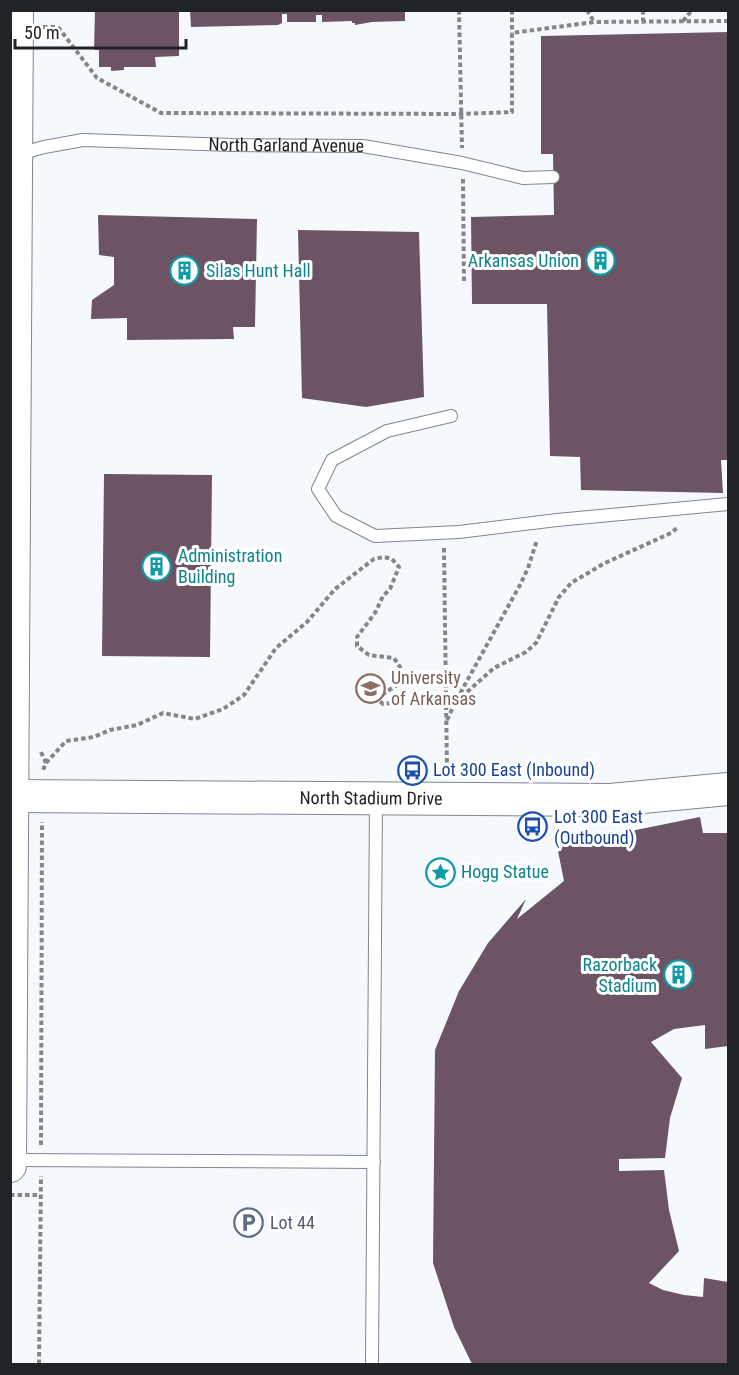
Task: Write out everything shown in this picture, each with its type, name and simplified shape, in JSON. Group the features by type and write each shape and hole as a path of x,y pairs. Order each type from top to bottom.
{"main road":[{"path":"10,1166 13,796 12,156 30,19"},
{"name":"North Stadium Drive","path":"13,796 610,800 729,789"}],"lane":[{"name":"North Garland Avenue","path":"12,156 83,140 232,145 363,146 462,163 523,178 553,177"},
{"path":"451,416 387,430 332,460 318,489 336,516 375,536 443,533 542,521 729,504"},
{"path":"372,1365 376,799"},
{"path":"10,1160 374,1162"}],"path":[{"path":"30,19 58,27 97,78 161,113 461,114 512,112 512,10"},
{"path":"587,10 594,22"},
{"path":"643,10 643,21"},
{"path":"682,21 692,10"},
{"path":"512,33 594,22 729,21"},
{"path":"46,763 66,741 93,737 110,730 137,725 163,713 195,719 231,705 244,695 276,648 307,622 335,589 374,559 384,557 393,559 399,567 390,590 383,596 375,613 357,637 357,646 369,655 394,657 402,670 403,679 377,699 382,704 408,701 416,703 434,702 459,696 466,693 494,668 526,652 536,643 560,597 571,583 605,563 671,533 681,524 687,508"},
{"path":"446,724 528,568 542,521"},
{"path":"443,533 447,775"},
{"path":"10,1195 40,1195"}],"building":[{"path":"95,10 179,10 179,56 155,57 156,67 124,67 124,70 111,71 111,67 99,67 99,50 94,50"},
{"path":"190,10 405,10 405,21 355,25 352,21 322,22 322,15 316,15 316,22 287,22 287,14 282,14 282,23 278,25 191,27"},
{"name":"Arkansas Union","path":"728,32 728,460 721,460 723,493 581,490 580,457 550,456 547,304 472,304 471,217 554,215 553,154 541,154 541,36"},
{"name":"Silas Hunt Hall","path":"98,215 257,219 255,327 233,327 234,339 127,340 127,318 91,319 92,300 114,285 114,257 99,255"},
{"path":"298,230 419,232 424,397 366,407 302,398"},
{"name":"Administration Building","path":"104,474 212,475 210,657 102,656"},
{"path":"700,817 703,833 728,833 728,1046 705,1049 705,1025 674,1029 651,1042 682,1078 670,1118 665,1158 619,1159 619,1171 664,1170 669,1210 679,1251 649,1283 663,1290 703,1297 704,1278 728,1282 728,1364 472,1364 454,1327 433,1263 435,1050 459,991 488,943 526,899 517,919 564,881 557,846"}],"place":[{"name":"Arkansas Union","path":"600,261"},
{"name":"Silas Hunt Hall","path":"185,271"},
{"name":"Administration Building","path":"157,566"},
{"name":"University of Arkansas","path":"370,688"},
{"name":"Lot 300 East (Inbound)","path":"412,770"},
{"name":"Lot 300 East (Outbound)","path":"533,827"},
{"name":"Hogg Statue","path":"440,872"},
{"name":"Razorback Stadium","path":"678,975"},
{"name":"Lot 44","path":"249,1223"}]}
